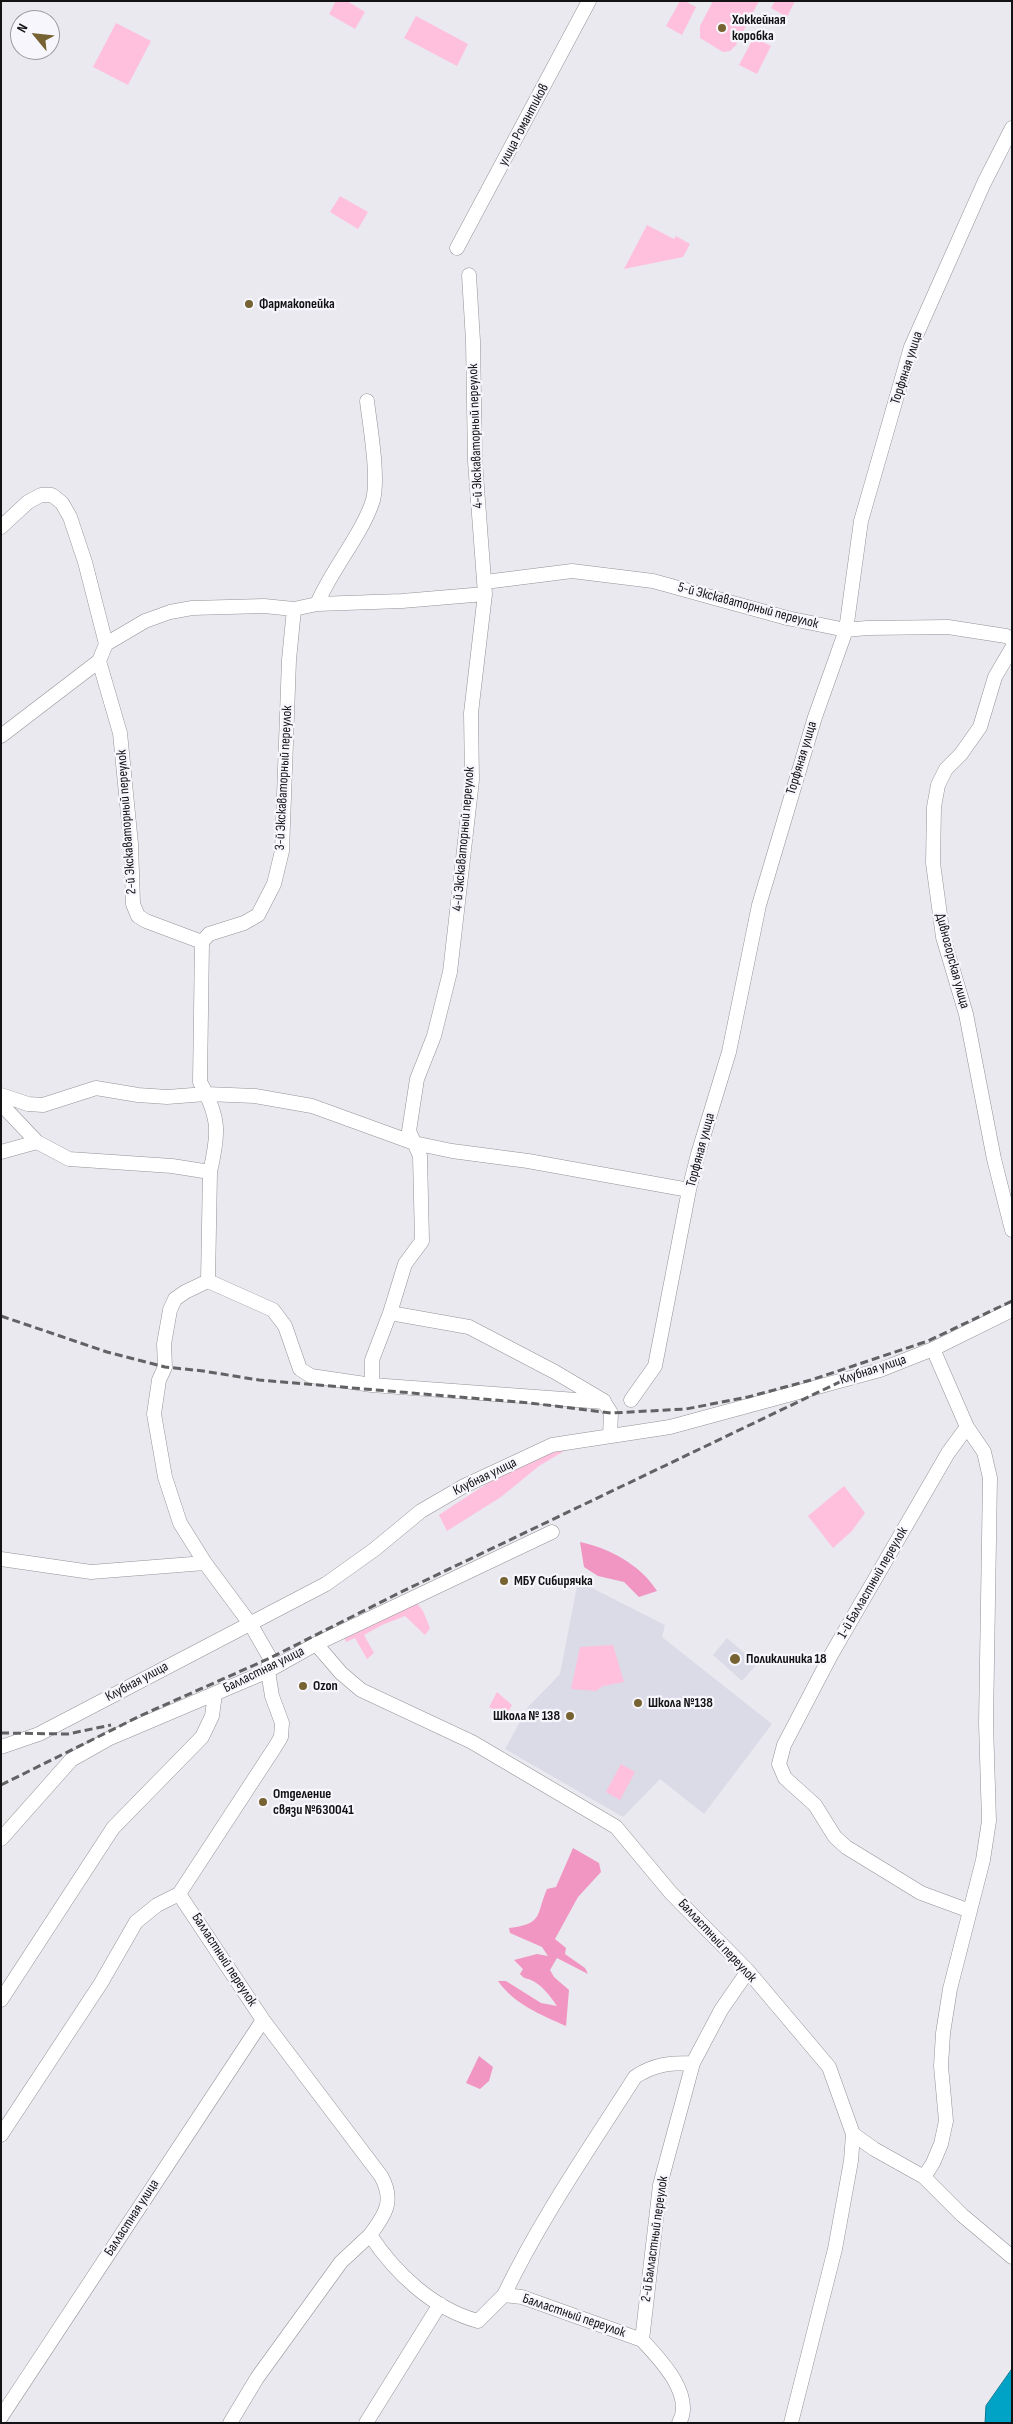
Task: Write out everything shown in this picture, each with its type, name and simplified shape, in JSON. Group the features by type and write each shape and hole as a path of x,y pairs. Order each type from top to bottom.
{"street":[{"name":"улица Романтиков","path":"457,248 589,1"},
{"name":"Торфяная улица","path":"631,1400 655,1366 689,1190 729,1052 759,905 815,716 846,630 861,521 911,347 984,183 1012,128"},
{"name":"4-й Экскаваторный переулок","path":"372,1385 372,1360 390,1313 405,1264 422,1241 420,1156 409,1131 417,1079 434,1036 450,972 472,780 472,713 485,588 475,461 470,275"},
{"path":"317,604 326,583 349,546 373,499 375,482 368,401"},
{"path":"1,526 28,502 41,495 52,495 62,503 70,517 85,562 106,644 99,661 1,736"},
{"name":"5-й Экскаваторный переулок","path":"106,644 145,621 170,612 192,608 264,606 294,609 317,604 402,601 485,588 572,571 653,581 787,618 846,630 866,628 948,628 1006,636 1012,639"},
{"name":"3-й Экскаваторный переулок","path":"202,942 209,934 244,923 258,915 274,884 282,851 288,660 294,609"},
{"name":"Дивногорская улица","path":"1012,648 995,677 980,728 961,754 946,769 938,785 934,807 933,863 944,937 966,1014 994,1159 1012,1230"},
{"name":"2-й Экскаваторный переулок","path":"99,661 120,733 134,904 138,916 146,921 202,942"},
{"path":"202,942 200,1082 216,1115 214,1151 210,1172 208,1282"},
{"path":"1,1095 28,1104 43,1105 96,1088 138,1095 167,1097 206,1094 255,1096 312,1106 414,1142 452,1151 528,1161 689,1190"},
{"path":"1,1104 37,1142 69,1159 172,1166 210,1172"},
{"path":"1,1152 37,1142"},
{"path":"1,2135 102,1982 136,1922 157,1905 180,1894 281,1737 282,1723 272,1696 268,1671 270,1658 251,1625 205,1563 180,1524 165,1477 154,1414 159,1380 165,1368 164,1344 170,1310 175,1299 185,1292 208,1282 272,1310 285,1326 300,1369 311,1376 372,1385 604,1402"},
{"name":"Клубная улица","path":"1,1747 39,1734 234,1631 251,1625 326,1584 375,1549 420,1511 464,1486 552,1445 670,1427 792,1396 880,1370 933,1349 1012,1310"},
{"path":"390,1313 469,1327 555,1372 604,1402 611,1413 610,1435"},
{"path":"924,2177 941,2144 946,2121 941,2066 943,2033 950,1989 984,1860 989,1820 986,1723 991,1510 990,1478 984,1452 966,1427 933,1349"},
{"name":"1-й Балластный переулок","path":"966,1427 948,1453 831,1655 784,1745 779,1764 785,1778 815,1805 835,1837 846,1847 922,1893 970,1911"},
{"name":"Балластная улица","path":"1,1839 71,1760 110,1738 268,1671 316,1644 552,1532"},
{"path":"1,1559 91,1572 205,1563"},
{"name":"Балластный переулок","path":"316,1644 341,1673 362,1690 472,1742 616,1827 672,1893 748,1971 829,2067 853,2134 852,2161 835,2249 791,2423"},
{"path":"1,2000 113,1828 202,1737 212,1716 215,1694"},
{"name":"Балластный переулок","path":"180,1894 263,2020 365,2153 387,2186 388,2204 384,2216 370,2235 393,2268 440,2304 463,2317 478,2321 504,2295 531,2299 642,2340"},
{"name":"2-й Балластный переулок","path":"642,2340 660,2186 693,2063 721,2010 748,1971"},
{"name":"Балластная улица","path":"1,2417 263,2020"},
{"path":"504,2295 527,2248 560,2191 635,2077 649,2067 674,2063 693,2063"},
{"path":"853,2134 874,2149 924,2177 962,2215 1012,2257"},
{"path":"230,2423 257,2378 341,2262 370,2235"},
{"path":"366,2423 440,2304"},
{"path":"642,2340 661,2360 675,2381 682,2402 682,2418 679,2423"}],"shaded area":[{"path":"336,1 347,1 365,12 355,29 329,14"},
{"path":"680,1 685,1 696,7 682,35 666,26"},
{"name":"Хоккейная коробка","path":"713,1 759,1 736,45 730,51 723,52 700,38 700,26"},
{"path":"775,1 795,1 787,17 771,8"},
{"path":"416,16 468,44 457,66 404,38"},
{"path":"116,23 151,41 128,85 93,67"},
{"path":"754,37 771,46 757,74 739,65"},
{"path":"340,196 368,212 358,229 330,212"},
{"path":"647,225 674,239 676,236 690,244 683,257 624,269"},
{"path":"569,1448 539,1466 501,1497 447,1531 439,1515 485,1485 518,1467 534,1459"},
{"path":"844,1486 865,1513 852,1531 833,1548 808,1516"},
{"path":"580,1542 613,1553 623,1559 642,1573 657,1591 639,1597 624,1582 598,1576 584,1567"},
{"name":"Школа №138","path":"578,1581 665,1625 662,1637 772,1724 704,1814 660,1779 623,1817 505,1749 528,1707 560,1674"},
{"path":"414,1599 423,1611 430,1628 425,1635 405,1616 382,1625 364,1635 374,1653 367,1659 355,1638 346,1642 344,1637"},
{"name":"Поликлиника 18","path":"727,1638 757,1664 742,1681 713,1655"},
{"path":"613,1645 624,1682 603,1686 596,1691 571,1689 580,1647"},
{"path":"497,1692 512,1705 506,1716 489,1707"},
{"path":"621,1764 635,1772 620,1800 606,1792"},
{"path":"573,1848 599,1863 601,1872 578,1897 555,1939 566,1948 565,1954 585,1968 588,1974 557,1958 550,1970 554,1977 569,1990 566,2026 520,2002 504,1989 498,1981 506,1981 541,2003 557,2006 538,1984 521,1976 520,1974 523,1969 514,1960 537,1954 548,1956 542,1947 510,1933 509,1928 528,1924 534,1920 547,1889 556,1887"},
{"path":"479,2056 493,2067 489,2081 480,2089 466,2083"}],"water":[{"path":"1012,2369 1012,2423 985,2423 986,2406"}],"railway":[{"path":"1,1316 107,1352 165,1367 259,1380 530,1403 611,1413 686,1409 748,1397 811,1380 928,1341 1012,1301"},
{"path":"1,1785 142,1715 270,1658 399,1593 873,1366"},
{"path":"1,1733 68,1734 111,1725"}],"place":[{"name":"Хоккейная коробка","path":"722,28"},
{"name":"Фармакопейка","path":"249,304"},
{"name":"МБУ Сибирячка","path":"504,1581"},
{"name":"Поликлиника 18","path":"735,1659"},
{"name":"Ozon","path":"303,1686"},
{"name":"Школа №138","path":"638,1703"},
{"name":"Школа № 138","path":"570,1716"},
{"name":"Отделение связи №630041","path":"263,1802"}]}
